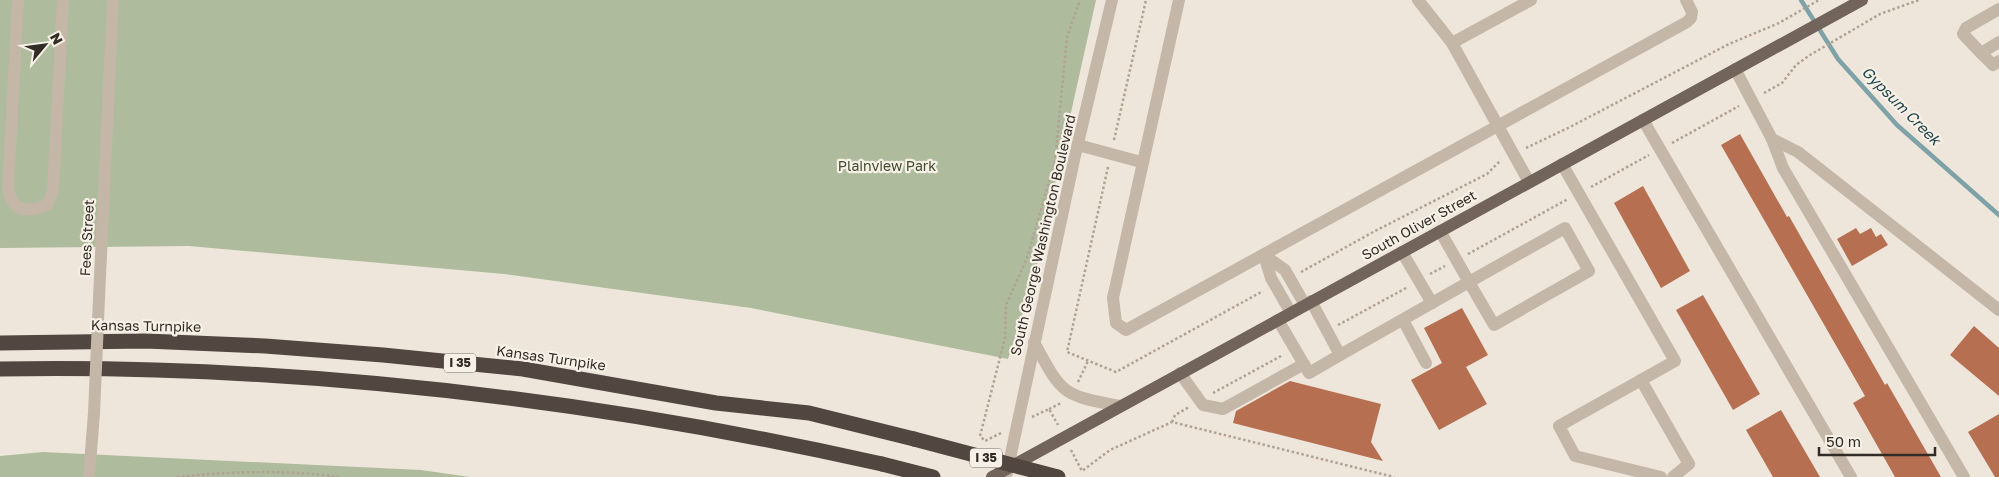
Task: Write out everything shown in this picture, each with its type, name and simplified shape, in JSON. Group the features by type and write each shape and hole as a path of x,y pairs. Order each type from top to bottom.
{"highway":[{"name":"Kansas Turnpike","path":"0,343 146,341 265,346 383,355 523,369 716,403 810,413 1058,477"},
{"name":"I 35","path":"0,369 77,368 216,371 346,379 492,394 602,410 786,442 933,477"}],"main road":[{"name":"South Oliver Street","path":"992,477 1007,473 1120,406 1862,0"}],"street":[{"path":"18,0 8,188 10,200 18,208 35,210 47,205 53,191 63,0"},
{"name":"Fees Street","path":"89,477 94,414 113,0"},
{"name":"South George Washington Boulevard","path":"1007,473 1034,342 1112,0"},
{"path":"1180,0 1142,162 1113,298 1116,323 1122,329 1132,328 1687,22 1691,18 1692,12 1686,0"},
{"path":"1418,0 1452,43 1529,182"},
{"path":"1452,43 1531,0"},
{"path":"1999,8 1966,28 1963,34 1993,65 1999,61"},
{"path":"1981,53 1999,42"},
{"path":"1735,69 1772,139 1783,168 1964,477"},
{"path":"1643,120 1851,477"},
{"path":"1772,139 1806,158 1999,310"},
{"path":"1078,145 1142,162"},
{"path":"1562,164 1675,361 1559,426 1575,456 1661,477"},
{"path":"1278,320 1309,373 1340,355 1403,320 1432,303 1469,282 1565,228 1589,270 1494,325 1469,282 1457,260 1440,231"},
{"path":"1402,252 1432,303"},
{"path":"1264,255 1285,270 1327,331 1340,355"},
{"path":"1264,255 1275,285 1291,313"},
{"path":"1403,320 1426,363"},
{"path":"1034,342 1054,379 1070,394 1082,399 1120,406"},
{"path":"1180,373 1204,405 1223,409 1304,364"},
{"path":"1641,380 1689,464 1673,477"}],"path":[{"path":"987,441 985,442 980,436 1005,338 1006,305 1027,258 1055,161 1067,37 1080,0"},
{"path":"1146,0 1067,352 1116,372 1275,285"},
{"path":"1290,278 1375,231 1487,174 1502,159 1513,153 1570,127 1729,44 1779,23 1819,0"},
{"path":"1327,331 1782,83 1796,65 1810,55 1880,14 1920,0"},
{"path":"1172,422 1175,415 1200,400 1296,348"},
{"path":"1074,389 1088,361"},
{"path":"1040,413 1064,401"},
{"path":"1049,409 1052,414"},
{"path":"1076,461 1082,471 1110,450 1172,422 1394,477"},
{"path":"177,477 254,472 314,473 341,477"}],"green space":[{"name":"Plainview Park","path":"0,0 1096,0 1034,279 1008,359 751,308 504,274 189,246 0,248"},
{"path":"43,452 421,470 470,477 0,477 0,456"}],"building":[{"path":"1740,134 1885,385 1887,383 1941,477 1895,477 1853,403 1865,396 1721,145"},
{"path":"1643,186 1690,271 1661,288 1614,203"},
{"path":"1856,228 1860,234 1871,228 1876,237 1881,234 1888,245 1852,266 1837,239"},
{"path":"1703,295 1760,394 1733,410 1676,310"},
{"path":"1462,308 1488,355 1466,367 1487,404 1439,430 1411,380 1442,363 1424,328"},
{"path":"1974,326 1999,348 1999,396 1950,355"},
{"path":"1290,381 1381,404 1371,442 1383,461 1233,423 1236,411"},
{"path":"1781,410 1820,477 1773,477 1746,430"},
{"path":"1999,414 1999,477 1995,477 1968,432"}],"waterway":[{"name":"Gypsum Creek","path":"1801,0 1838,59 1897,125 1999,215"}]}
